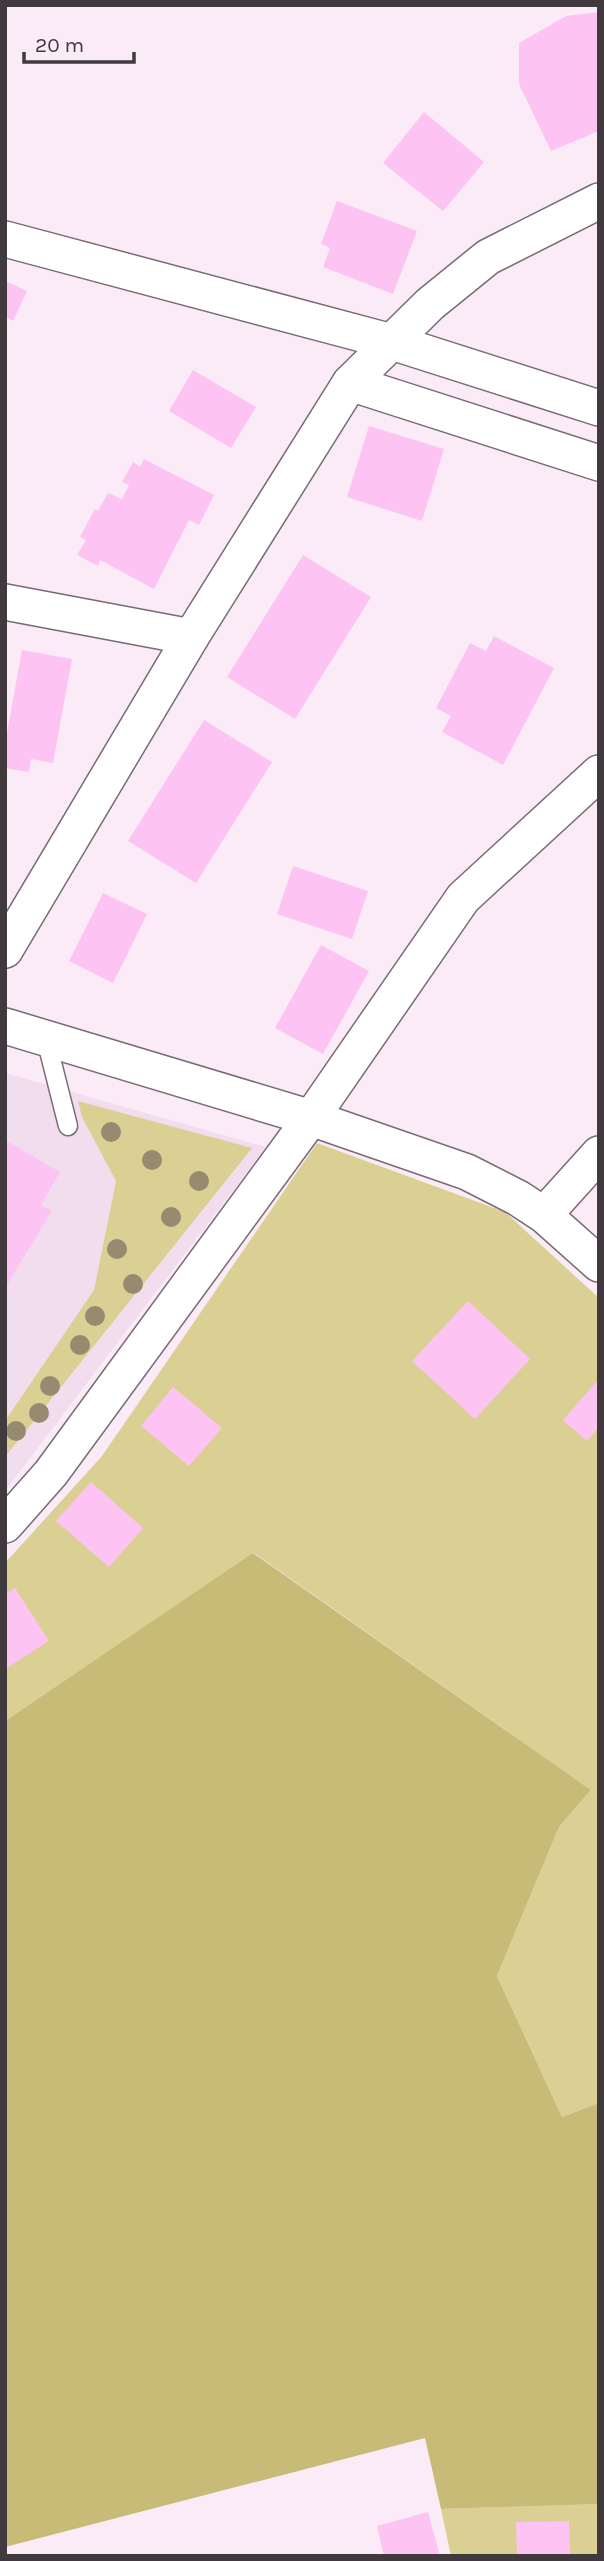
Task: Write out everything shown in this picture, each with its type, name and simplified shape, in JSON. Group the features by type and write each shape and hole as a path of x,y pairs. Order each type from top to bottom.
{"street":[{"path":"5,950 191,637 350,383 456,281 488,257 599,201"},
{"path":"5,239 392,342 599,408"},
{"path":"350,383 599,463"},
{"path":"5,602 191,637"},
{"path":"5,1525 51,1473 311,1118 463,898 599,773"},
{"path":"5,1026 311,1118 467,1172 508,1192 544,1216 599,1264"},
{"path":"544,1216 599,1154"}],"lane":[{"path":"46,1039 68,1126"}],"shaded area":[{"path":"5,1073 266,1147 5,1491"},
{"path":"78,1101 252,1148 5,1457 5,1421 94,1290 116,1181 82,1117"},
{"path":"317,1143 505,1212 599,1298 599,2103 562,2117 497,1976 559,1827 591,1790 254,1553 5,1721 5,1563 102,1456"},
{"path":"253,1553 591,1790 559,1827 497,1976 562,2117 599,2103 599,2504 441,2509 425,2438 5,2547 5,1721"},
{"path":"599,2504 599,2556 451,2556 441,2509"}],"building":[{"path":"599,12 599,131 551,151 519,84 519,43 566,16"},
{"path":"424,112 484,162 443,211 383,163"},
{"path":"337,201 417,231 393,294 323,267 330,248 321,244"},
{"path":"5,281 27,291 13,321 5,317"},
{"path":"193,370 256,407 231,448 169,411"},
{"path":"369,426 444,449 422,521 347,497"},
{"path":"144,459 214,495 199,525 189,520 154,589 100,560 98,566 77,555 86,540 80,537 95,509 98,511 108,493 122,499 129,485 122,482 133,462 140,467"},
{"path":"303,555 371,597 295,719 227,677"},
{"path":"494,636 554,668 503,765 442,732 451,716 436,708 470,643 486,651"},
{"path":"22,650 72,659 53,763 31,759 29,772 5,768 5,744"},
{"path":"204,720 272,762 196,883 128,841"},
{"path":"293,866 368,891 352,939 277,914"},
{"path":"103,893 147,914 113,983 69,961"},
{"path":"321,945 369,971 323,1054 275,1028"},
{"path":"5,1140 60,1172 41,1205 52,1211 5,1288"},
{"path":"468,1301 530,1359 475,1419 412,1361"},
{"path":"599,1379 599,1427 587,1441 563,1420"},
{"path":"173,1387 222,1428 189,1466 141,1426"},
{"path":"91,1482 143,1528 109,1567 56,1521"},
{"path":"15,1588 49,1641 5,1669 5,1594"},
{"path":"428,2512 440,2556 384,2556 377,2526"},
{"path":"569,2521 570,2556 517,2556 516,2522"}]}
